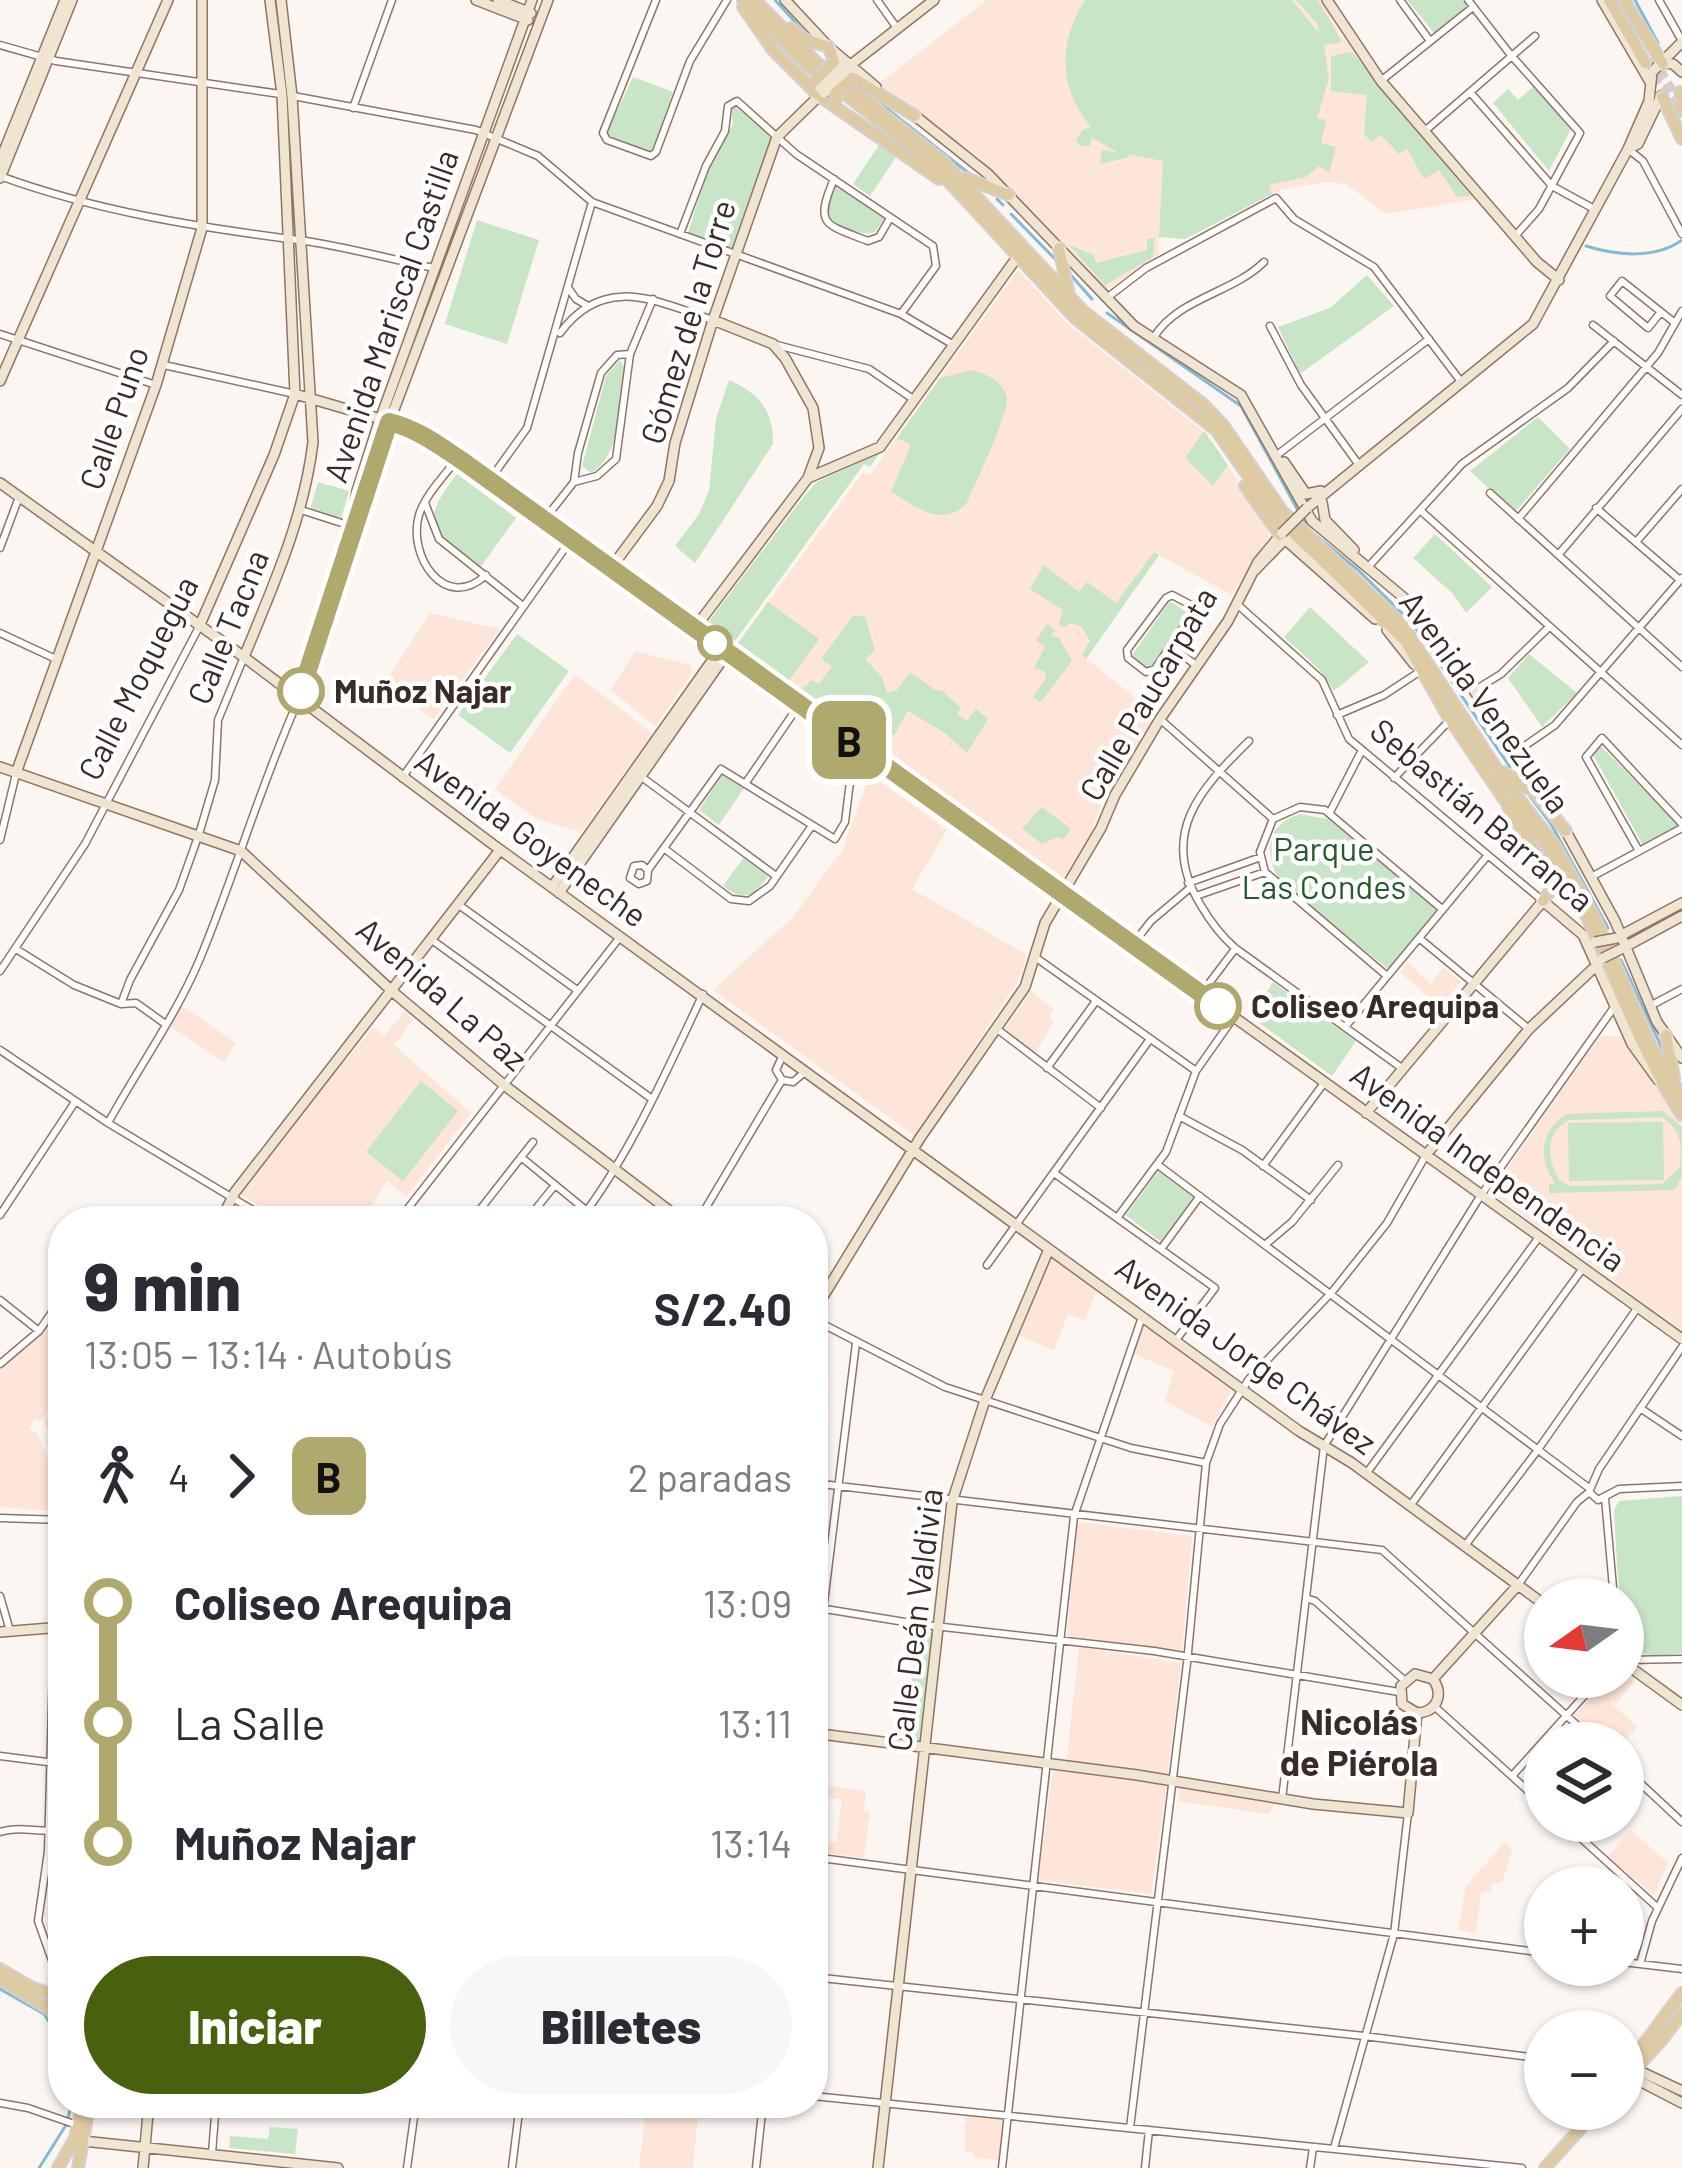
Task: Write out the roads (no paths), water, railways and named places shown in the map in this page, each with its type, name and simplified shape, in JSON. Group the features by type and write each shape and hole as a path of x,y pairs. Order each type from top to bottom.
{"main road":[{"path":"0,177 69,0"},
{"path":"0,382 168,0"},
{"name":"Calle Puno","path":"16,773 156,386 202,227 202,0"},
{"path":"270,0 287,95"},
{"path":"281,0 295,240 295,394"},
{"path":"476,0 528,10"},
{"path":"498,0 528,10 540,20"},
{"name":"Avenida Mariscal Castilla","path":"418,329 434,268 548,0"},
{"path":"741,0 773,50 860,124 961,195"},
{"name":"Avenida Venezuela","path":"741,0 812,68 925,156 1076,318 1206,422 1283,525 1406,642 1434,693"},
{"path":"759,0 797,34 829,47"},
{"name":"Avenida Venezuela","path":"759,0 816,62 949,166 1070,298 1204,405 1282,512 1402,624 1504,799 1537,832 1567,882 1661,1084"},
{"path":"819,89 934,0"},
{"path":"1327,0 1382,81 1538,262 1559,280"},
{"path":"1605,0 1656,62 1673,64 1682,72"},
{"path":"1605,0 1650,84 1673,102 1682,129"},
{"path":"1622,0 1656,62"},
{"path":"786,1 845,68 972,159 1134,326 1240,395 1312,521 1422,613 1516,752 1593,876 1650,1006 1682,1058"},
{"name":"Avenida Mariscal Castilla","path":"350,526 489,135 528,10"},
{"path":"1277,455 1309,495 1318,494 1526,332 1559,280 1628,148 1656,62 1680,44"},
{"path":"1680,44 1675,54 1682,63"},
{"path":"0,161 45,59"},
{"path":"845,68 835,93 837,102 860,124"},
{"name":"Gómez de la Torre","path":"611,568 657,506 669,481 675,443 713,320 777,137 819,89"},
{"path":"1673,102 1682,139"},
{"path":"1628,148 1638,144 1673,102"},
{"path":"949,166 974,184 1009,195"},
{"name":"Calle Tacna","path":"244,657 308,487 313,442 295,240"},
{"path":"1059,248 1070,298"},
{"path":"808,478 880,447 1018,256"},
{"path":"694,628 808,478 818,448 817,421 806,391 773,344 713,320"},
{"name":"Avenida Independencia","path":"295,394 412,429 458,458 1682,1343"},
{"name":"Calle Moquegua","path":"199,627 274,455 295,394"},
{"name":"Avenida Mariscal Castilla","path":"350,526 357,491 385,421"},
{"path":"1206,422 1283,536"},
{"path":"1309,510 1359,465"},
{"path":"1309,510 1341,478"},
{"name":"Avenida Goyeneche","path":"0,483 915,1150"},
{"path":"1322,502 1323,517 1364,563"},
{"name":"Calle Paucarpata","path":"828,1292 915,1150 1025,987 1045,922 1160,719 1228,621 1250,575 1309,510"},
{"path":"298,701 350,526"},
{"name":"Avenida Venezuela","path":"1283,536 1384,627 1545,830 1575,880 1651,1044 1679,1092"},
{"path":"556,890 724,651"},
{"path":"0,767 242,851"},
{"path":"1497,768 1535,792 1565,831"},
{"path":"1366,1113 1552,888 1552,880 1504,799"},
{"path":"233,1206 234,1198 500,850"},
{"name":"Avenida La Paz","path":"242,851 393,992 663,1206"},
{"name":"Sebastián Barranca","path":"1543,901 1582,935 1600,962"},
{"path":"1426,1155 1529,1029 1621,942 1682,903"},
{"path":"1582,935 1595,942 1621,942 1682,916"},
{"name":"Avenida Venezuela","path":"1600,962 1641,1058 1682,1114"},
{"path":"1666,1034 1679,1092"},
{"name":"Avenida Jorge Chávez","path":"915,1150 1524,1590"},
{"name":"Calle Deán Valdivia","path":"878,2168 952,1502 985,1400 1049,1249"},
{"path":"1433,1679 1518,1586"},
{"path":"5,1631 48,1627"},
{"path":"1421,1673 1433,1679 1439,1696 1434,1706 1417,1713 1402,1704 1399,1692 1404,1680 1421,1673"},
{"path":"1644,1677 1682,1705"},
{"path":"828,1735 1408,1814 1417,1713"},
{"path":"0,1970 48,2007"},
{"path":"0,1979 48,1995"},
{"path":"1644,2047 1682,1993"},
{"path":"1644,2053 1682,2013"},
{"path":"1644,2078 1682,2091"},
{"path":"1644,2082 1682,2103"},
{"path":"58,2168 76,2118"},
{"path":"78,2168 85,2118"},
{"path":"142,2168 147,2118"},
{"path":"1540,2168 1575,2130"},
{"path":"83,2141 266,2164 338,2168"}],"street":[{"path":"353,108 392,0"},
{"path":"656,0 603,133 607,140 651,156 699,42 727,0"},
{"path":"877,0 897,28"},
{"path":"1400,0 1430,40"},
{"path":"1659,0 1680,44"},
{"path":"1382,81 1471,3 1580,133 1539,209 1517,234"},
{"path":"1426,130 1535,36"},
{"path":"0,46 45,59 287,95 489,135 550,163 592,202 901,314 952,344"},
{"path":"1470,92 1552,186 1596,210"},
{"path":"680,234 734,100 834,179 925,238 937,256 936,266 901,314"},
{"path":"1628,148 1643,161 1682,234"},
{"path":"0,177 78,203 434,268"},
{"path":"834,179 822,215 829,226 868,241 878,237 890,218"},
{"path":"1107,298 1146,268 1236,217 1279,199 1294,219 1372,266 1462,383"},
{"path":"489,481 527,428 592,202"},
{"path":"1153,339 1174,315 1247,277 1264,262"},
{"path":"1661,312 1648,328 1610,296 1622,281 1675,323"},
{"path":"569,288 588,306"},
{"path":"554,344 565,326 588,306 620,296 653,299 713,320"},
{"path":"574,482 597,476 616,459 629,354 653,299"},
{"path":"1518,519 1646,366 1682,310"},
{"path":"1593,325 1682,395"},
{"path":"1270,326 1298,380 1359,465"},
{"path":"0,334 156,386"},
{"path":"1277,455 1429,340"},
{"path":"1364,563 1421,512 1462,464 1568,388 1614,341"},
{"path":"773,344 869,369 913,399"},
{"path":"544,520 574,482 601,373 617,355 629,354"},
{"path":"163,365 295,394"},
{"path":"1559,554 1682,409"},
{"path":"458,458 425,503 417,534 432,574 461,590 486,575"},
{"path":"1636,542 1682,489"},
{"path":"1490,493 1682,667"},
{"path":"0,548 19,497"},
{"path":"425,503 439,539 524,607"},
{"path":"1516,752 1555,725 1681,579 1596,508"},
{"path":"301,510 350,526"},
{"path":"1421,512 1682,745"},
{"path":"402,778 571,540"},
{"path":"1174,595 1191,605 1192,614 1170,646 1151,672 1126,653 1166,598 1174,595"},
{"name":"Sebastián Barranca","path":"1235,603 1313,670 1349,739 1543,901"},
{"path":"1474,690 1501,674 1550,626"},
{"name":"Calle Moquegua","path":"0,971 86,844 199,627"},
{"path":"0,633 58,660"},
{"path":"1170,646 1197,665"},
{"name":"Calle Tacna","path":"122,1004 179,890 200,834 215,780 218,720 244,657"},
{"path":"1337,715 1375,700 1419,672"},
{"path":"107,1123 196,966 242,851 267,770 298,701"},
{"path":"745,784 800,705"},
{"path":"1394,778 1456,717"},
{"path":"1160,719 1273,819"},
{"path":"1593,876 1639,851 1682,826 1602,738 1586,757 1639,851"},
{"path":"1249,741 1200,794 1188,820 1183,852 1191,889 1216,929 1235,948 1403,1070"},
{"path":"1330,812 1362,751"},
{"path":"648,870 718,770 835,839 845,822 851,774 866,752"},
{"name":"Calle Puno","path":"0,840 16,773"},
{"path":"638,775 776,876"},
{"path":"1387,976 1264,872 1261,857 1273,819 1300,806 1330,812 1442,909"},
{"path":"665,849 741,902 761,896 812,826"},
{"path":"1345,1028 1488,855"},
{"path":"1133,944 1151,921 1191,889 1261,857"},
{"path":"1191,889 1264,872"},
{"path":"459,905 577,990"},
{"path":"410,1206 620,937"},
{"path":"1419,938 1529,1029"},
{"path":"432,940 652,1099"},
{"path":"1201,994 1235,948"},
{"path":"16,949 74,985 122,1004 136,1004 164,1023"},
{"path":"1035,957 1196,1071"},
{"path":"1650,1006 1682,989"},
{"path":"590,1206 615,1170 703,994"},
{"path":"1047,1068 1096,1001"},
{"path":"1282,1799 1324,1446 1481,1195 1615,1006"},
{"path":"1117,1218 1174,1138 1196,1071 1234,1018"},
{"path":"997,1029 1101,1108"},
{"path":"987,1265 1150,1040"},
{"path":"0,1050 107,1123 247,1206"},
{"path":"783,1055 776,1070 782,1080 793,1082 805,1072"},
{"path":"707,1206 782,1080"},
{"path":"1263,1166 1324,1083"},
{"path":"0,1215 75,1102"},
{"path":"1179,1116 1219,1136 1311,1200"},
{"path":"483,1206 532,1142"},
{"path":"1130,2128 1206,1463 1220,1424 1243,1387 1332,1292 1387,1223 1426,1155"},
{"path":"521,1156 581,1206"},
{"path":"1158,1165 1591,1487 1682,1486"},
{"path":"1266,1244 1311,1200 1337,1165"},
{"path":"1054,1173 1215,1288 1176,1340"},
{"path":"538,1206 555,1185"},
{"path":"1161,1250 1200,1196"},
{"path":"1366,1474 1539,1237"},
{"path":"1410,1506 1583,1268"},
{"path":"0,1300 39,1331"},
{"path":"1464,1546 1638,1307"},
{"path":"1002,2168 1074,1516 1142,1316"},
{"path":"0,1364 48,1318"},
{"path":"828,1325 945,1387 1152,1454 1206,1463"},
{"path":"828,1572 856,1343"},
{"path":"1518,1586 1591,1487 1682,1343"},
{"path":"1640,1408 1682,1436"},
{"path":"828,1485 1382,1550 1574,1722"},
{"path":"1591,1487 1594,1498 1606,1489"},
{"path":"1606,1489 1613,1578"},
{"path":"0,1518 48,1520"},
{"path":"0,1596 5,1631"},
{"path":"1306,1598 1404,1680"},
{"path":"828,1609 1187,1656 1399,1692"},
{"path":"1644,1663 1682,1659"},
{"path":"1512,1776 1583,1698"},
{"path":"1434,1706 1524,1787"},
{"path":"0,1756 48,1762"},
{"path":"1644,1787 1682,1822"},
{"path":"1334,2148 1394,1934 1408,1814"},
{"path":"0,1832 18,1827 48,1833 38,1921 48,1945"},
{"path":"1585,1842 1658,1908"},
{"path":"40,1844 48,1852"},
{"path":"1644,1943 1682,1858"},
{"path":"828,1859 1524,1950"},
{"path":"1644,1964 1682,1969"},
{"path":"828,1978 1524,2057"},
{"path":"828,2097 1522,2168"},
{"path":"0,2103 48,2116"},
{"path":"54,2118 72,2123"},
{"path":"212,2156 215,2118"},
{"path":"407,2168 414,2118"},
{"path":"512,2168 518,2118"},
{"path":"756,2168 762,2118"},
{"path":"1145,2168 1149,2130"},
{"path":"1310,2168 1313,2146"}],"waterway":[{"path":"775,0 805,33"},
{"path":"1635,0 1658,43"},
{"path":"866,92 971,175"},
{"path":"997,199 1003,205"},
{"path":"1011,214 1056,260"},
{"path":"1586,246 1635,254 1660,251 1682,240"},
{"path":"1068,272 1092,299"},
{"path":"1107,313 1241,406 1308,529 1412,623 1510,767"},
{"path":"1530,796 1551,824 1608,928"},
{"path":"1621,960 1662,1048"},
{"path":"0,1989 48,2020"},
{"path":"39,2168 68,2118"}],"tunnel":[{"path":"1652,57 1680,106"},
{"path":"1645,63 1668,102"}],"place":[{"name":"Muñoz Najar","path":"301,691"},
{"name":"Coliseo Arequipa","path":"1218,1006"}],"district":[{"name":"Nicolás de Piérola","path":"1359,1742"}],"park label":[{"name":"Parque Las Condes","path":"1324,868"}]}
